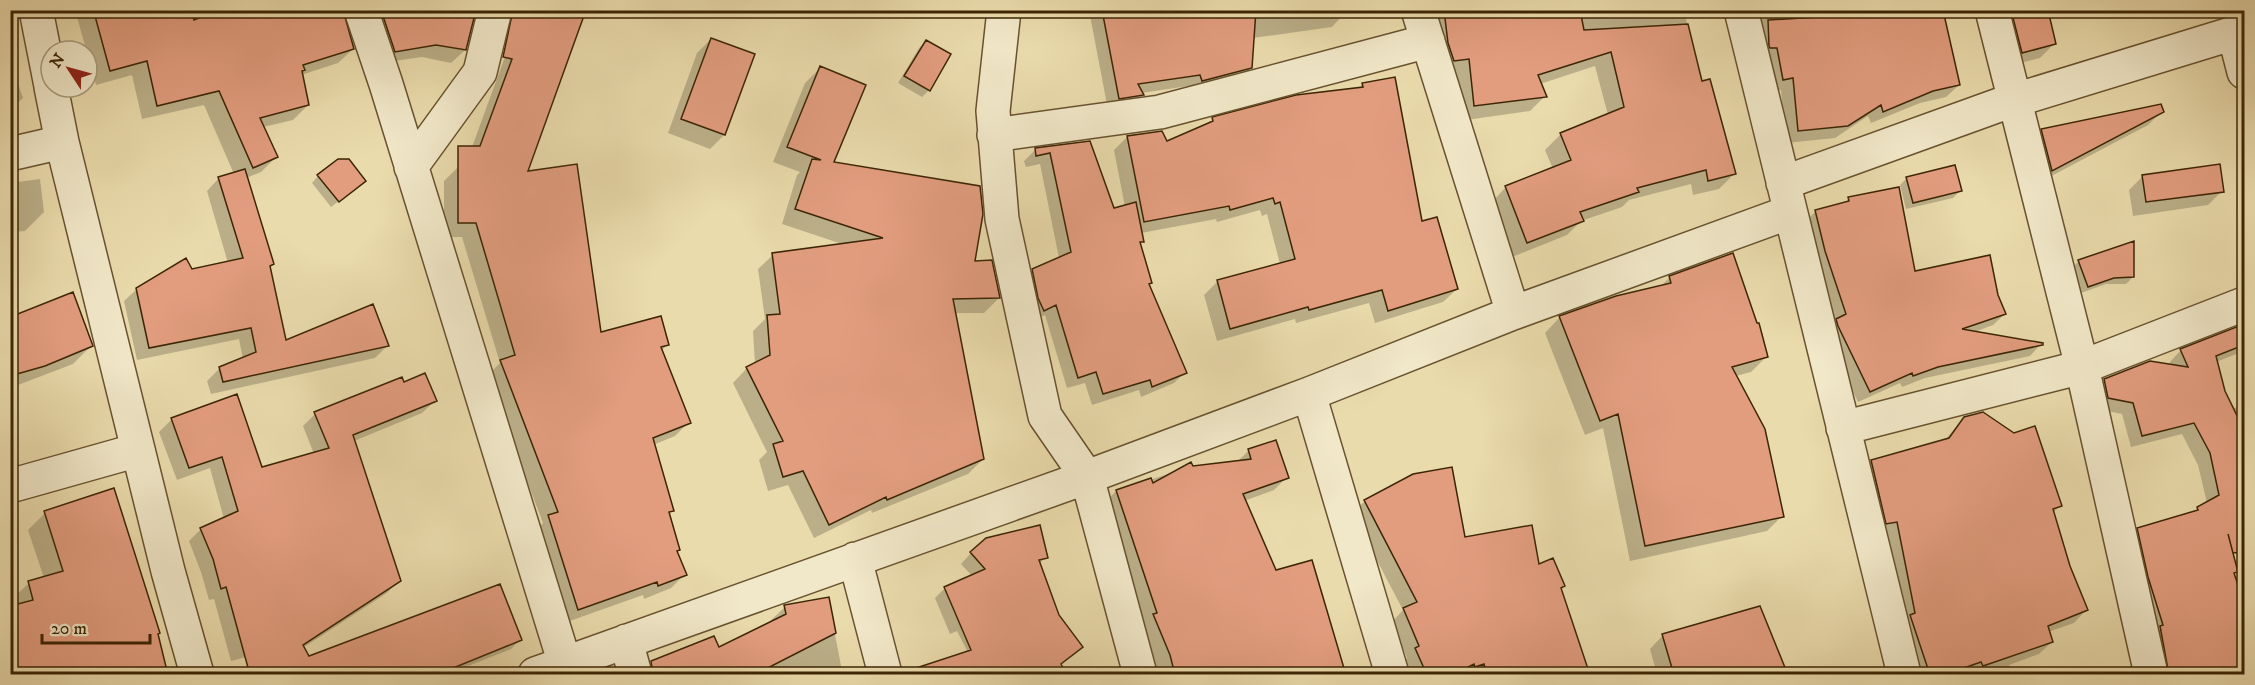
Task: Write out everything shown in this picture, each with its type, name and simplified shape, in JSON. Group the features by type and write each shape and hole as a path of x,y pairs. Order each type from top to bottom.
{"street":[{"path":"36,10 42,39"},
{"path":"361,10 565,664"},
{"path":"411,166 480,72 495,10"},
{"path":"1004,10 993,111 1002,219 1045,416 1087,477 1140,675"},
{"path":"1418,10 1513,314"},
{"path":"1741,10 1904,675"},
{"path":"1992,10 2082,367 2151,675"},
{"path":"535,675 1087,477 1309,394 1513,314 2015,100 2234,33 2244,72"},
{"path":"994,135 1160,112 1428,41"},
{"path":"54,99 62,142 168,572 196,675"},
{"path":"10,154 62,142"},
{"path":"1844,428 2082,367 2244,304"},
{"path":"1309,394 1392,675"},
{"path":"10,486 138,450"},
{"path":"855,559 885,675"},
{"path":"626,641 635,675"}],"building":[{"path":"116,10 191,10 194,20 219,10 343,10 354,49 303,65 305,70 302,71 309,105 260,118 278,157 253,168 219,91 157,106 147,61 110,71 95,16"},
{"path":"381,10 476,10 466,50 436,45 395,52"},
{"path":"513,10 586,10 528,171 577,164 601,332 661,316 669,345 661,347 691,423 653,438 674,511 669,512 680,550 677,551 687,575 658,586 657,582 578,610 548,515 558,512 500,360 515,355 476,223 458,223 458,146 480,146 512,59 503,57"},
{"path":"1102,10 1256,10 1252,68 1202,81 1200,75 1138,84 1144,95 1119,99"},
{"path":"1444,10 1580,10 1584,30 1688,24 1702,81 1710,79 1736,174 1708,181 1706,170 1637,188 1639,192 1580,212 1584,221 1527,243 1505,186 1571,160 1560,133 1624,107 1611,52 1538,75 1547,97 1474,106 1469,59 1454,61 1448,43"},
{"path":"1816,10 1943,10 1960,85 1933,91 1883,112 1881,105 1848,126 1798,131 1793,78 1783,80 1777,48 1769,46 1768,20 1818,17"},
{"path":"2011,10 2048,10 2056,44 2022,53"},
{"path":"711,38 755,54 725,135 681,119"},
{"path":"926,40 951,54 930,91 904,76"},
{"path":"820,66 866,85 834,162 980,186 983,214 975,261 992,260 1000,298 953,299 984,459 887,500 886,497 829,525 803,471 783,477 773,444 783,441 746,367 770,355 767,315 780,314 772,253 883,238 795,209 812,159 821,160 787,147"},
{"path":"1395,77 1422,221 1437,217 1458,289 1388,311 1382,290 1309,310 1308,307 1230,329 1217,280 1295,259 1280,202 1275,204 1273,198 1230,210 1229,206 1144,222 1127,136 1162,131 1167,141 1213,121 1212,117 1296,95 1363,87 1362,83"},
{"path":"2161,104 2164,112 2052,171 2041,129"},
{"path":"1090,141 1114,208 1136,202 1144,242 1140,242 1152,283 1149,284 1187,373 1152,387 1150,380 1103,394 1096,372 1078,378 1056,305 1044,311 1038,298 1032,269 1071,252 1050,153 1036,156 1035,148"},
{"path":"338,159 349,159 366,181 339,202 317,175"},
{"path":"2220,164 2224,192 2146,202 2142,175"},
{"path":"1955,165 1962,191 1913,203 1906,177"},
{"path":"245,169 274,264 270,266 286,340 373,304 389,346 223,382 219,367 256,352 251,328 149,348 136,288 186,258 192,269 243,258 218,177"},
{"path":"1899,187 1915,271 1990,255 1998,295 2006,314 1962,329 2043,343 2043,345 1938,367 1913,376 1912,373 1870,392 1838,326 1836,319 1846,314 1825,251 1815,210 1849,201 1848,197"},
{"path":"2134,241 2134,277 2114,278 2088,287 2078,260"},
{"path":"1733,253 1757,323 1759,323 1768,357 1732,367 1765,429 1784,517 1645,546 1618,414 1600,421 1559,316 1616,296 1671,283 1669,276"},
{"path":"73,292 93,346 45,366 10,376 10,317"},
{"path":"2244,324 2244,345 2216,356 2225,391 2244,430 2244,552 2233,553 2238,572 2234,573 2244,603 2244,675 2169,675 2160,626 2163,625 2148,577 2137,528 2198,510 2197,507 2219,495 2210,453 2194,423 2142,436 2133,403 2108,398 2104,379 2150,361 2188,367 2180,349"},
{"path":"425,373 437,401 353,435 401,581 303,645 309,656 500,584 522,640 436,675 250,675 226,587 221,589 213,559 200,528 238,511 222,457 189,468 171,418 237,394 262,467 329,448 314,412 402,377 404,382"},
{"path":"1983,412 2014,433 2035,426 2062,506 2053,509 2070,566 2088,610 2048,626 2053,642 1983,666 1981,662 1944,675 1930,675 1910,615 1915,613 1897,522 1886,524 1871,460 1949,438 1964,417"},
{"path":"1276,440 1289,478 1243,494 1276,570 1312,560 1346,675 1175,675 1170,655 1153,614 1157,613 1116,490 1151,478 1153,483 1191,462 1193,466 1251,459 1248,449"},
{"path":"1452,467 1465,537 1532,525 1539,564 1553,558 1565,586 1561,588 1590,675 1487,675 1484,664 1475,667 1474,664 1452,675 1427,675 1415,648 1419,646 1403,608 1417,602 1364,500 1413,474"},
{"path":"114,488 160,633 158,634 168,675 10,675 10,606 33,600 28,581 63,571 44,511"},
{"path":"1040,525 1048,558 1039,560 1059,615 1083,647 1061,664 1067,675 914,675 913,669 971,650 944,587 985,569 970,552 986,538"},
{"path":"829,597 836,633 754,675 653,675 651,661 714,636 719,647 786,614 784,605"},
{"path":"1760,606 1788,675 1674,675 1662,634"}]}
